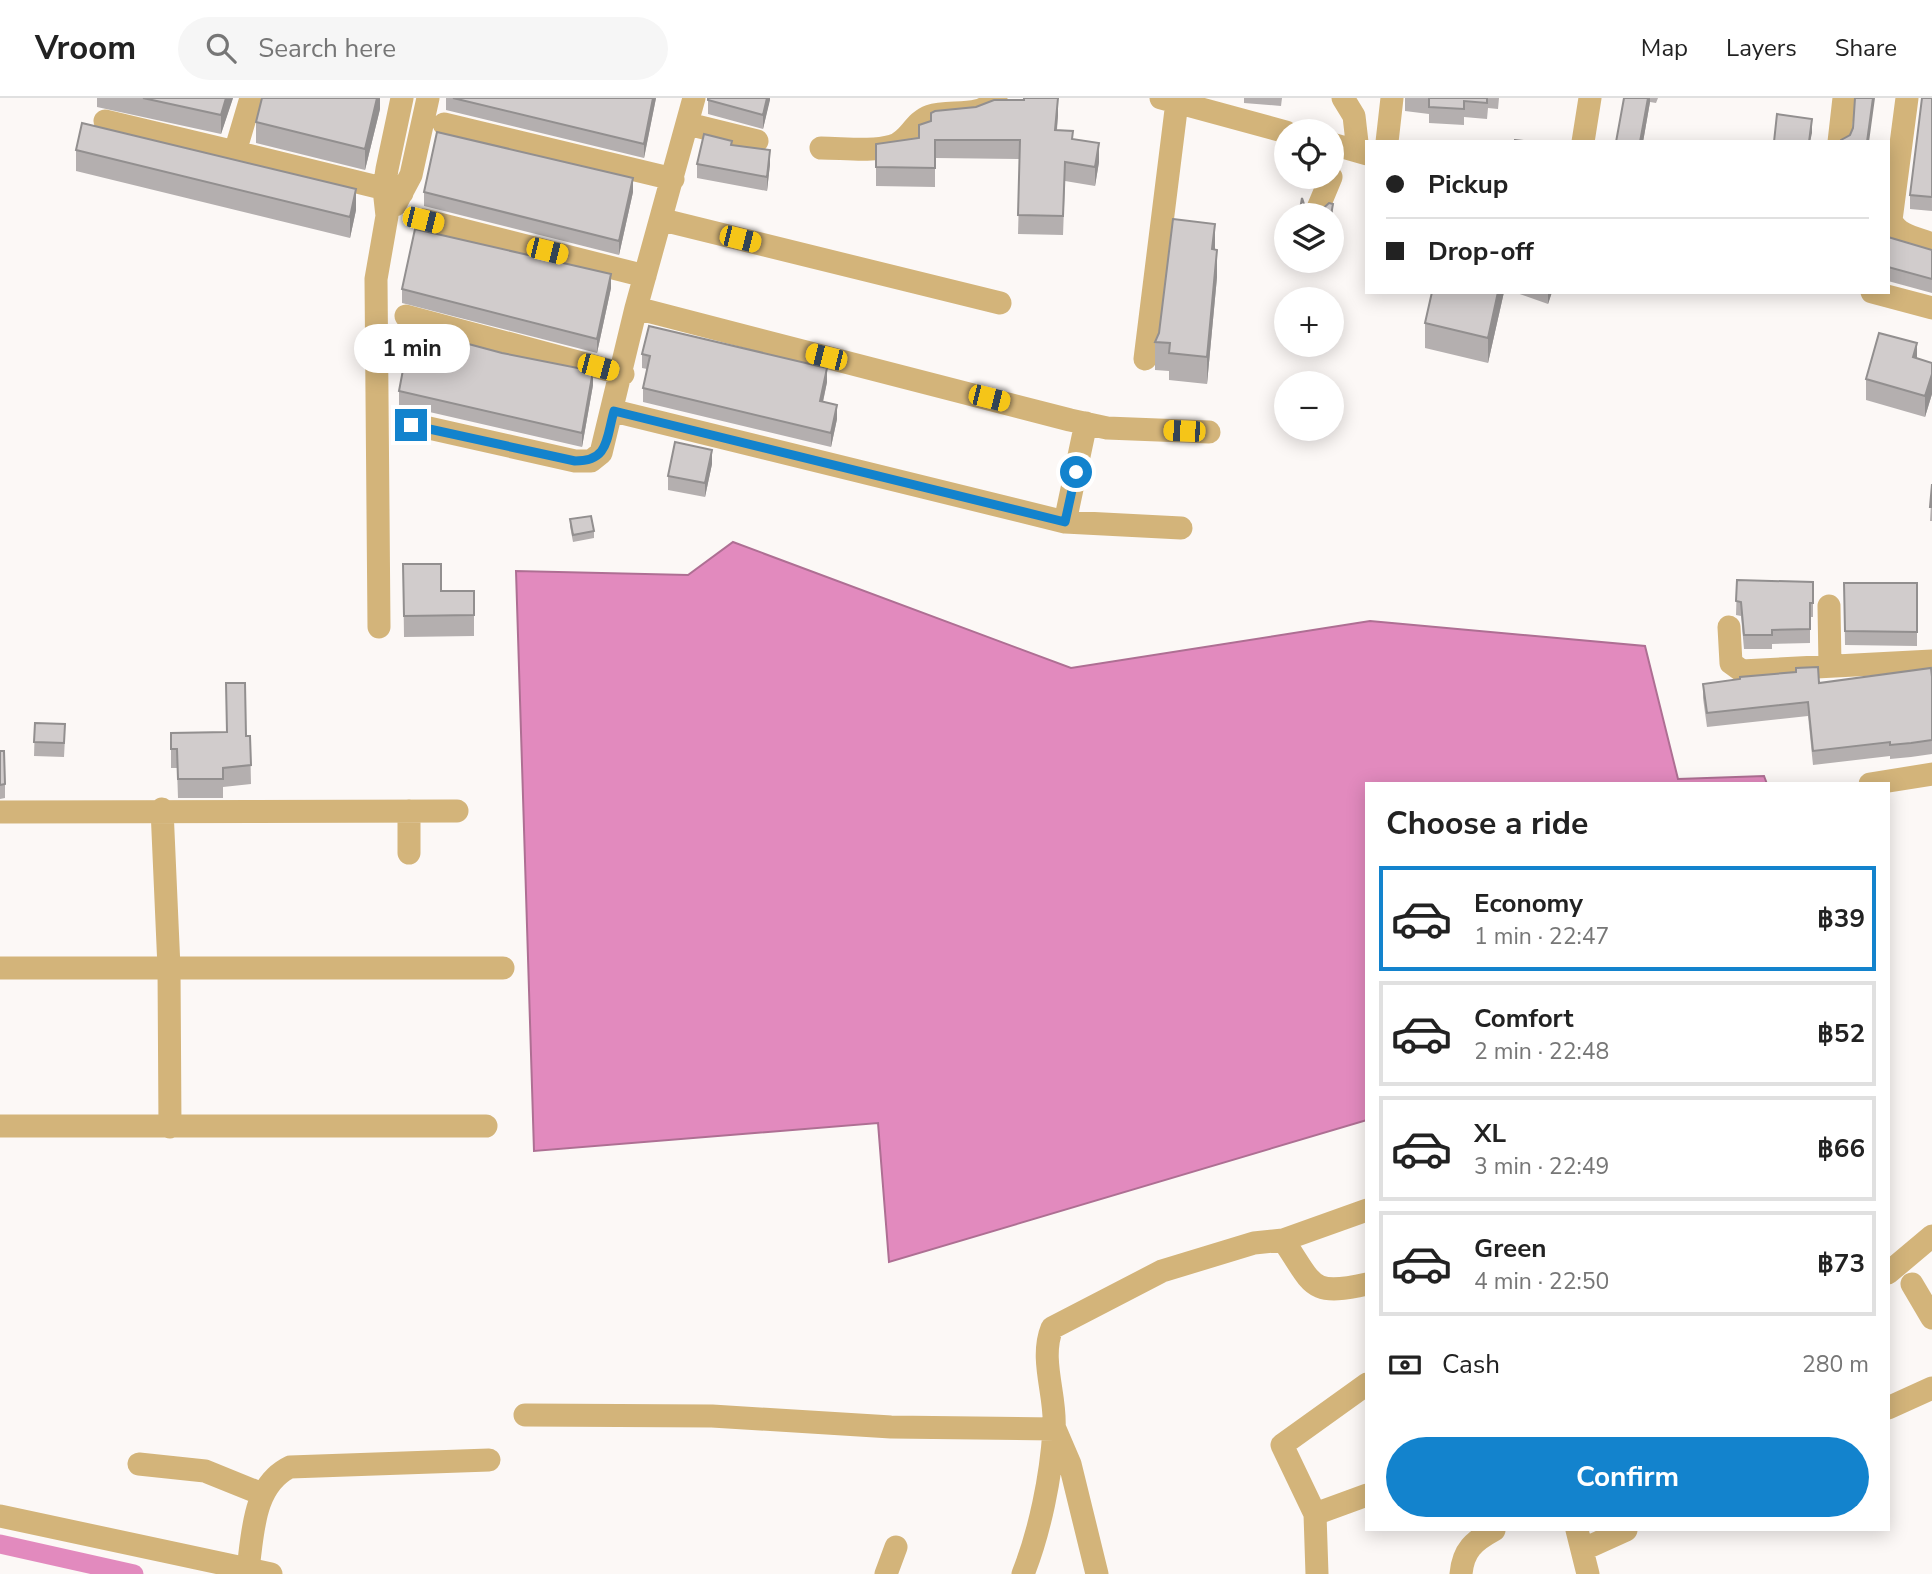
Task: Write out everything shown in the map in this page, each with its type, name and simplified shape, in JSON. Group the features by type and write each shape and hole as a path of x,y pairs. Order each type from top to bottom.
{"street":[{"path":"235,152 251,98"},
{"path":"379,627 376,279 393,191 402,98"},
{"path":"393,191 411,175 428,98"},
{"path":"411,425 575,461 591,461 601,453 614,411 636,308 663,220 694,98"},
{"path":"821,148 891,147 902,143 913,128 928,116 979,110 992,104 996,98"},
{"path":"1343,98 1354,116 1349,149"},
{"path":"1387,140 1392,98"},
{"path":"1583,140 1590,98"},
{"path":"1839,140 1844,98"},
{"path":"1907,98 1891,220 1895,228 1903,233 1932,244"},
{"path":"1145,359 1169,100 1274,129"},
{"path":"105,121 393,191"},
{"path":"444,124 673,178"},
{"path":"688,124 757,141"},
{"path":"423,220 645,276"},
{"path":"663,220 1000,303"},
{"path":"1880,294 1932,308"},
{"path":"636,308 1107,428 1209,432"},
{"path":"406,316 622,374"},
{"path":"614,411 1065,522 1181,528"},
{"path":"1065,522 1086,423"},
{"path":"1829,606 1830,666"},
{"path":"1729,627 1731,663 1742,671 1932,661"},
{"path":"1882,782 1932,774"},
{"path":"162,809 169,968 170,1127"},
{"path":"0,812 162,809 457,811"},
{"path":"409,811 409,853"},
{"path":"0,968 503,968"},
{"path":"0,1126 486,1126"},
{"path":"1023,1574 1046,1485 1055,1429 1047,1353 1052,1328 1162,1271 1254,1243 1283,1240 1365,1211"},
{"path":"1890,1271 1932,1236"},
{"path":"1283,1240 1312,1282 1322,1289 1332,1291 1365,1284"},
{"path":"1912,1284 1932,1318"},
{"path":"1317,1574 1315,1514 1282,1445 1365,1385"},
{"path":"1890,1407 1932,1388"},
{"path":"525,1415 712,1416 891,1427 1055,1429"},
{"path":"1055,1429 1070,1464 1097,1574"},
{"path":"0,1516 259,1572 256,1516 262,1494 276,1473 290,1467 489,1460"},
{"path":"138,1464 205,1471 262,1494"},
{"path":"1315,1514 1365,1495"},
{"path":"1461,1574 1464,1556 1472,1542 1492,1531"},
{"path":"1588,1574 1581,1539 1621,1531"},
{"path":"886,1574 896,1547"}],"shaded area":[{"path":"733,542 1071,668 1370,621 1645,646 1678,779 1764,776 1766,782 1365,782 1365,1121 889,1262 878,1123 534,1151 516,571 688,575"}],"building":[{"path":"143,98 226,98 221,115"},
{"path":"262,98 377,98 365,149 256,122"},
{"path":"453,98 653,98 644,144"},
{"path":"708,98 767,98 763,115"},
{"path":"1058,98 1055,130 1073,131 1072,139 1099,143 1095,167 1065,162 1063,216 1018,215 1020,140 935,140 935,168 876,167 876,144 919,138 919,125 931,121 931,113 935,111 976,107 994,100"},
{"path":"1429,98 1487,98 1487,103 1464,101 1464,109 1429,107"},
{"path":"1624,98 1648,98 1640,140 1616,140"},
{"path":"1855,98 1873,98 1867,140 1841,140 1850,135"},
{"path":"1922,98 1932,98 1932,197 1910,195"},
{"path":"1777,114 1812,119 1809,140 1774,140"},
{"path":"82,123 356,189 350,217 76,150"},
{"path":"437,132 633,178 619,241 424,192"},
{"path":"704,134 732,141 731,145 770,150 767,177 697,164"},
{"path":"1173,219 1215,224 1212,249 1217,250 1207,357 1169,353 1170,343 1155,342 1159,333"},
{"path":"415,229 611,274 597,339 402,289"},
{"path":"1890,238 1932,250 1932,279 1890,268"},
{"path":"1432,294 1498,294 1488,338 1425,323"},
{"path":"649,326 827,368 820,401 837,405 831,433 643,388 650,356 642,354"},
{"path":"405,327 502,353 593,371 582,433 399,391 406,354 400,353"},
{"path":"1879,333 1917,343 1913,357 1932,363 1932,374 1925,396 1866,379"},
{"path":"675,442 712,450 705,483 668,476"},
{"path":"591,516 594,531 573,535 570,519"},
{"path":"403,564 441,564 441,591 474,591 474,615 404,616"},
{"path":"1737,580 1813,582 1810,629 1772,630 1772,635 1744,635 1741,602 1736,601"},
{"path":"1844,583 1917,583 1917,632 1845,631"},
{"path":"1818,667 1819,683 1931,668 1932,740 1813,751 1808,702 1707,713 1703,684 1740,677 1796,672 1796,668"},
{"path":"226,683 245,683 246,736 250,736 251,765 223,768 223,779 178,779 177,749 171,749 171,733 227,732"},
{"path":"35,723 65,724 64,743 34,742"},
{"path":"0,751 4,751 5,784 0,785"}],"waterway":[{"path":"0,1544 134,1574"}],"route":[{"path":"411,425 575,461 591,461 601,453 614,411 1065,522 1076,472"}]}
